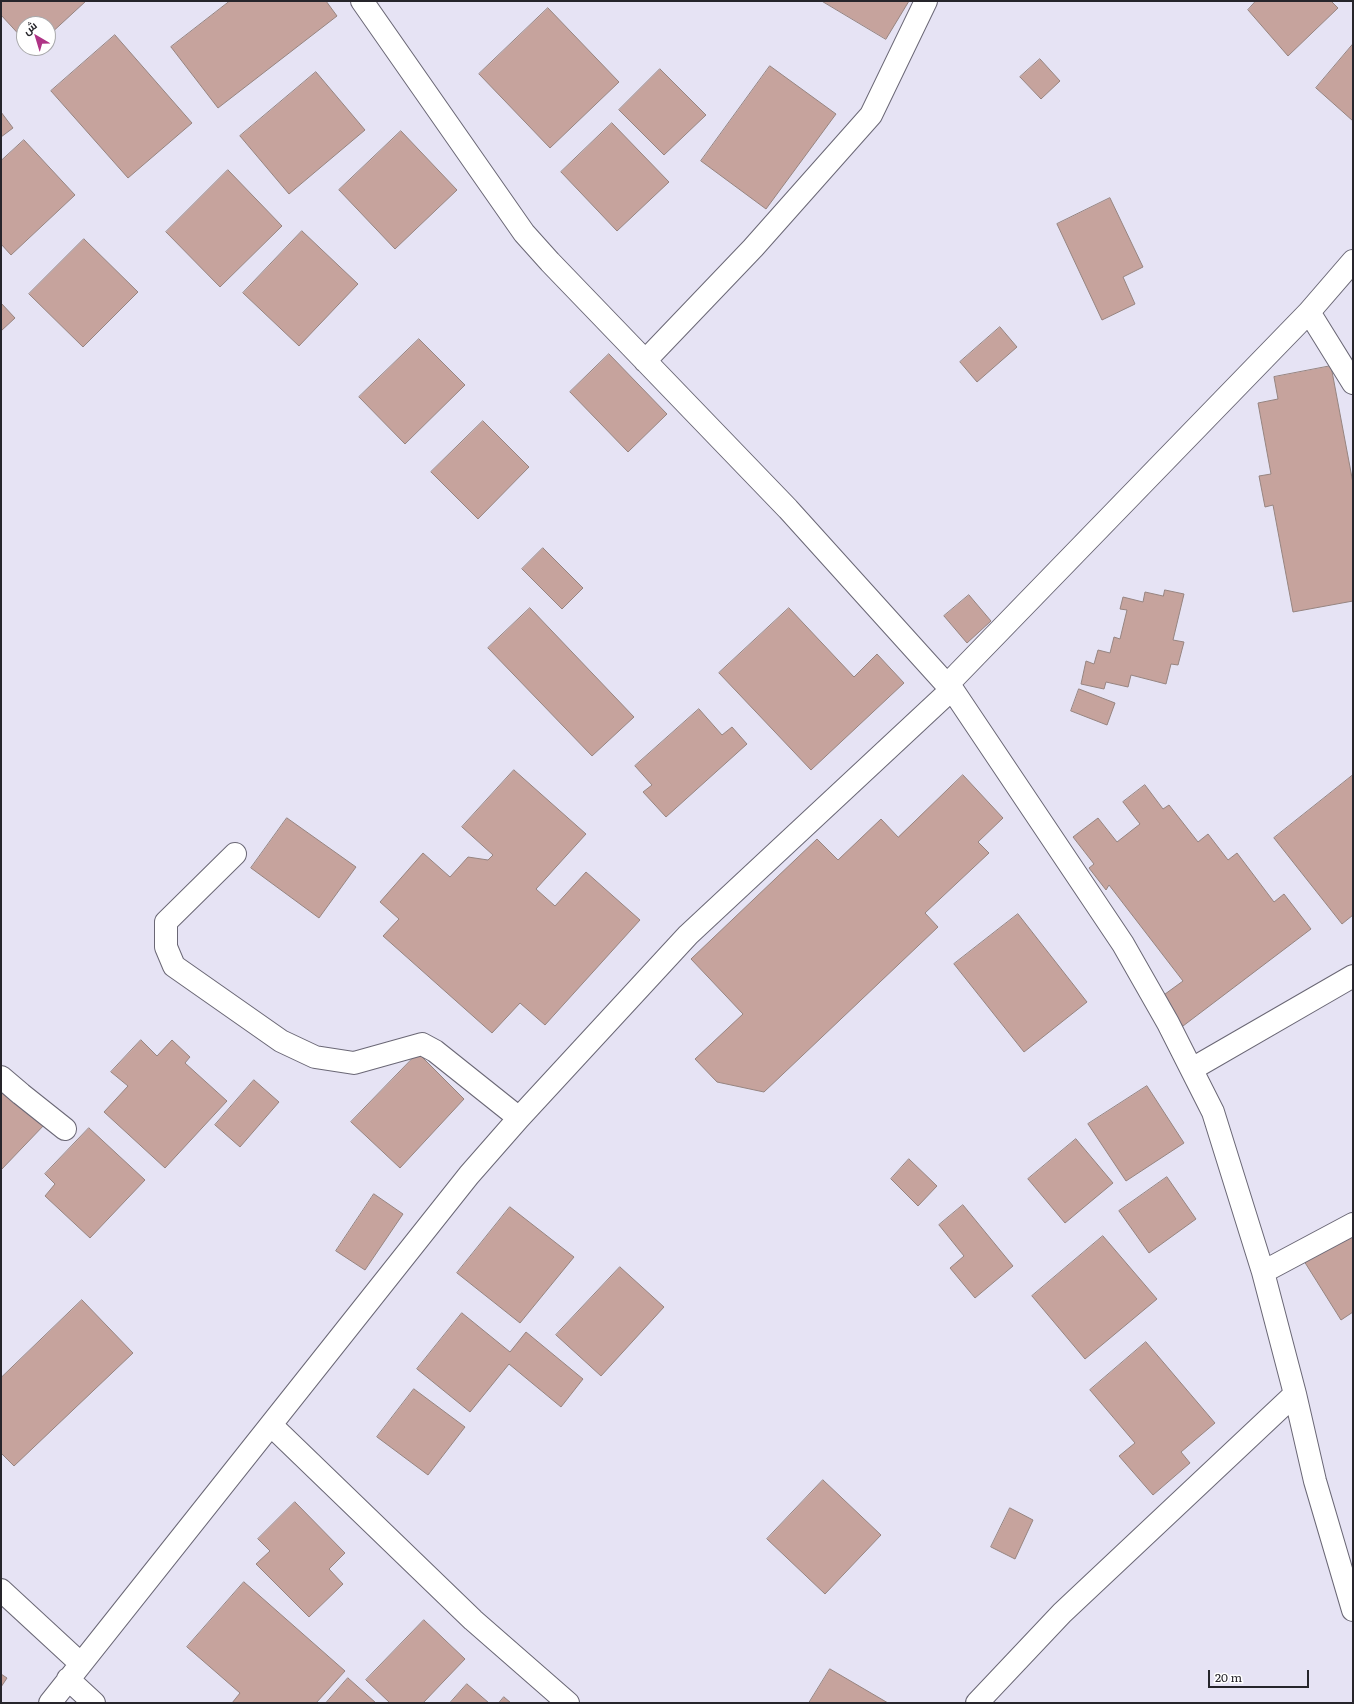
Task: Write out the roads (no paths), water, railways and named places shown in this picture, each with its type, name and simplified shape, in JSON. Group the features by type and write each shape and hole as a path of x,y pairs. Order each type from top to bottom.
{"street":[{"path":"362,1 524,233 550,262 788,509 949,687 1123,944 1168,1023 1213,1112 1263,1272 1295,1394 1315,1481 1353,1610"},
{"path":"645,361 752,248 871,115 926,1"},
{"path":"50,1703 469,1175 519,1118 688,935 949,687 1309,312 1353,261"},
{"path":"1309,312 1353,383"},
{"path":"235,854 166,922 166,947 174,966 281,1041 315,1057 354,1062 422,1044 435,1051 519,1118"},
{"path":"1192,1069 1353,976"},
{"path":"1,1077 65,1129"},
{"path":"1263,1272 1353,1224"},
{"path":"977,1703 1062,1613 1295,1394"},
{"path":"271,1425 473,1620 568,1703"},
{"path":"1,1590 74,1671 94,1703"}]}
